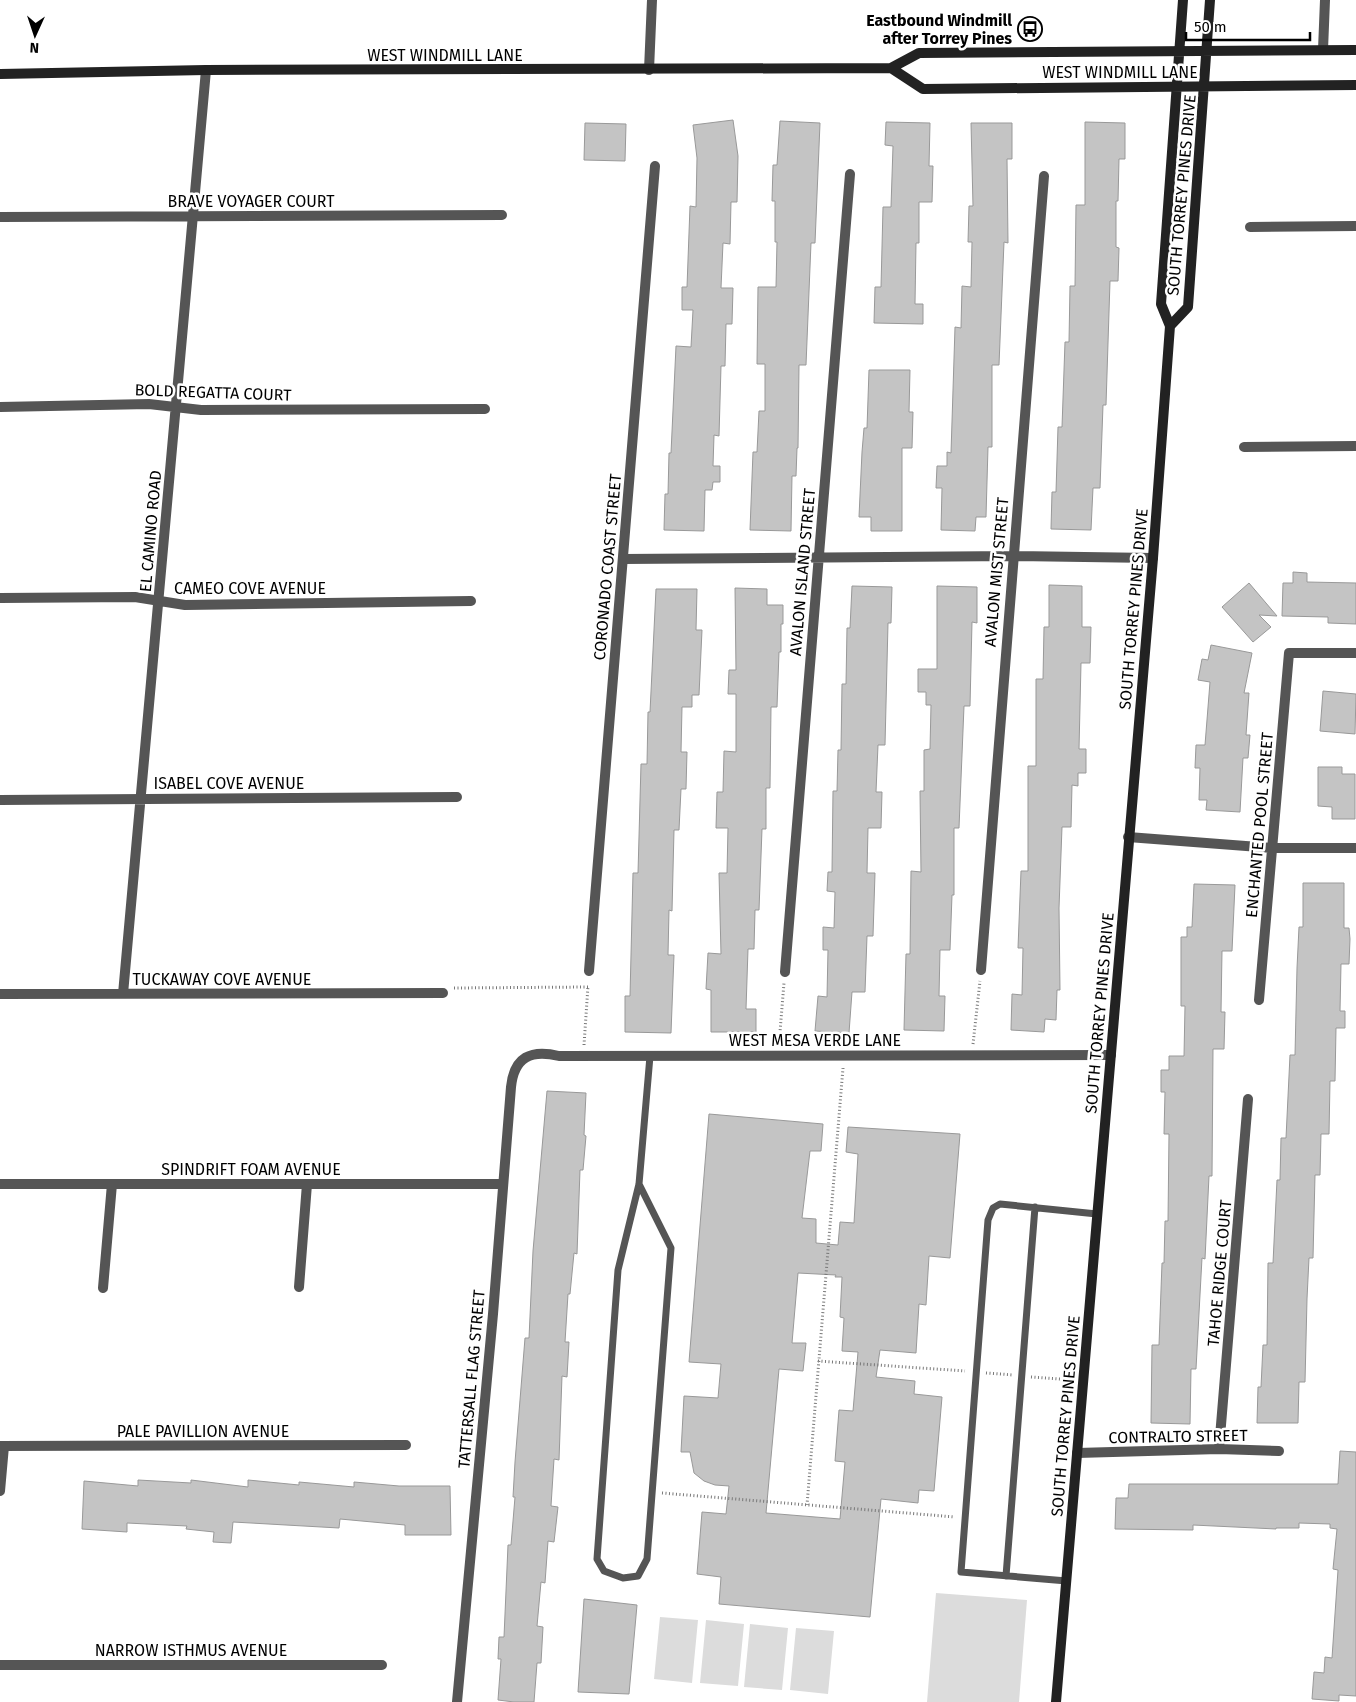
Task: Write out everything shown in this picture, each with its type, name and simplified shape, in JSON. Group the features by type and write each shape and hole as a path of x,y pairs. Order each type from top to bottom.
{"street":[{"path":"649,70 652,0"},
{"name":"SOUTH TORREY PINES DRIVE","path":"1056,1702 1170,326 1161,304 1183,0"},
{"name":"SOUTH TORREY PINES DRIVE","path":"1170,326 1188,306 1210,0"},
{"path":"1323,50 1325,0"},
{"name":"WEST WINDMILL LANE","path":"0,74 206,70 891,68 919,53 1356,50"},
{"name":"WEST WINDMILL LANE","path":"891,68 923,89 1356,85"},
{"name":"EL CAMINO ROAD","path":"123,994 206,70"},
{"name":"CORONADO COAST STREET","path":"589,971 655,166"},
{"name":"AVALON ISLAND STREET","path":"785,972 850,174"},
{"name":"AVALON MIST STREET","path":"981,970 1012,556 1044,176"},
{"name":"BRAVE VOYAGER COURT","path":"0,217 502,215"},
{"path":"1250,227 1356,226"},
{"name":"BOLD REGATTA COURT","path":"0,406 149,404 201,410 485,409"},
{"path":"1244,447 1356,446"},
{"path":"623,559 1012,556 1152,558"},
{"name":"CAMEO COVE AVENUE","path":"0,598 136,597 185,605 471,602"},
{"name":"ENCHANTED POOL STREET","path":"1259,1000 1290,653 1356,653"},
{"name":"ISABEL COVE AVENUE","path":"0,800 457,797"},
{"path":"1128,837 1273,848 1356,848"},
{"name":"TUCKAWAY COVE AVENUE","path":"0,994 443,993"},
{"name":"WEST MESA VERDE LANE","path":"521,1061 530,1054 583,1056 1111,1055"},
{"name":"TATTERSALL FLAG STREET","path":"457,1702 512,1071 521,1061"},
{"name":"TAHOE RIDGE COURT","path":"1219,1449 1248,1099"},
{"name":"SPINDRIFT FOAM AVENUE","path":"0,1184 503,1184"},
{"path":"103,1288 112,1184"},
{"path":"299,1287 307,1184"},
{"name":"PALE PAVILLION AVENUE","path":"2,1446 406,1445"},
{"path":"0,1491 2,1446"},
{"name":"CONTRALTO STREET","path":"1077,1453 1219,1449 1279,1451"},
{"name":"NARROW ISTHMUS AVENUE","path":"0,1665 382,1665"}],"lane":[{"path":"639,1184 671,1248 647,1558 638,1576 623,1578 604,1571 597,1559 618,1270 639,1184 650,1056"},
{"path":"1067,1581 961,1572 988,1220 992,1208 1000,1204 1097,1214"},
{"path":"1006,1576 1035,1207"}],"path":[{"path":"972,1055 981,970"},
{"path":"583,1056 589,971"},
{"path":"778,1055 785,972"},
{"path":"443,993 458,987 588,987"},
{"path":"807,1505 844,1055"},
{"path":"818,1361 1083,1381"},
{"path":"652,1492 965,1518"}],"shaded area":[{"path":"936,1593 1027,1600 1019,1702 927,1702"},
{"path":"660,1617 698,1620 692,1683 654,1679"},
{"path":"706,1620 744,1624 738,1686 700,1683"},
{"path":"750,1624 788,1628 782,1690 744,1687"},
{"path":"796,1628 834,1631 828,1694 790,1690"}],"building":[{"path":"733,120 738,156 737,202 731,202 730,244 723,243 721,288 733,288 732,324 726,324 725,366 721,366 719,436 714,435 713,466 720,466 720,482 713,482 712,490 705,490 704,531 664,530 665,494 668,494 669,453 671,453 676,346 691,347 693,310 682,310 682,287 687,287 690,206 696,207 697,158 693,125"},
{"path":"780,121 820,123 815,243 811,243 806,365 799,365 798,448 796,476 792,476 791,531 750,530 753,452 757,452 759,411 765,411 765,364 757,364 758,287 776,287 777,242 775,242 775,201 772,201 773,165 777,165"},
{"path":"886,122 930,123 929,166 933,166 932,202 919,202 919,243 916,243 915,304 923,304 923,324 874,323 875,287 881,287 883,207 891,207 893,146 885,145"},
{"path":"1085,122 1125,123 1125,159 1119,159 1118,201 1116,201 1116,247 1119,248 1118,281 1110,281 1106,405 1103,405 1100,488 1093,488 1091,530 1051,529 1052,492 1056,492 1058,427 1062,427 1065,342 1069,342 1070,286 1075,286 1076,205 1085,205"},
{"path":"585,123 626,124 625,161 584,160"},
{"path":"971,123 1012,123 1012,159 1007,159 1008,243 1004,242 999,365 992,365 992,447 988,447 986,517 976,517 975,531 941,530 942,488 936,488 937,466 947,466 947,452 951,453 955,327 961,328 962,286 971,287 972,242 968,242 969,206 973,206"},
{"path":"869,370 910,370 909,412 913,412 912,448 902,448 902,531 871,531 871,517 859,517 864,428 867,428"},
{"path":"1293,572 1307,573 1307,582 1356,583 1356,624 1328,623 1328,617 1282,616 1283,583 1293,583"},
{"path":"1249,583 1277,616 1259,615 1271,627 1253,642 1222,607"},
{"path":"1049,585 1082,586 1082,627 1091,627 1090,663 1081,663 1079,749 1086,749 1086,773 1078,773 1078,786 1072,785 1071,827 1062,827 1059,908 1060,990 1057,990 1056,1020 1045,1019 1044,1032 1011,1030 1012,994 1022,995 1023,948 1018,948 1021,871 1028,871 1028,766 1036,766 1036,679 1043,679 1044,627 1049,627"},
{"path":"852,586 892,587 891,623 888,623 885,745 878,745 876,792 882,792 881,828 868,828 867,873 875,873 873,936 867,936 865,992 852,992 849,1033 815,1031 818,996 827,997 828,950 823,950 823,927 834,928 835,892 827,891 828,872 832,872 833,791 837,791 838,750 841,750 842,684 846,684 847,628 850,628"},
{"path":"937,586 977,587 977,623 972,622 970,706 964,706 959,828 954,828 954,895 952,895 950,950 940,950 939,996 945,996 944,1031 904,1030 906,954 910,954 911,871 921,872 920,791 924,791 924,750 930,749 931,705 926,705 926,692 918,692 918,669 937,669"},
{"path":"735,588 767,589 767,605 783,605 783,624 781,624 777,707 771,707 770,788 766,788 766,829 762,829 759,910 755,910 754,949 748,949 746,1009 756,1009 756,1032 711,1032 711,990 706,989 708,953 721,954 719,873 727,873 728,828 716,828 717,792 723,792 724,751 736,752 736,694 728,694 729,670 736,670"},
{"path":"656,589 697,589 696,630 702,630 699,695 692,695 692,707 682,707 681,752 687,752 686,789 681,789 679,830 674,830 672,911 669,910 668,955 674,955 671,1033 625,1032 625,996 630,996 633,873 638,873 641,764 647,764 648,712 650,712"},
{"path":"1211,645 1252,653 1244,693 1249,693 1246,735 1250,735 1248,758 1243,758 1240,812 1206,810 1207,800 1199,800 1200,768 1195,768 1196,745 1205,745 1210,682 1198,680 1202,659 1208,660"},
{"path":"1323,691 1356,694 1355,734 1320,731"},
{"path":"1318,767 1342,767 1342,774 1355,774 1355,819 1332,819 1332,807 1318,806"},
{"path":"1303,883 1344,883 1344,928 1349,928 1350,939 1349,964 1341,964 1340,1011 1345,1011 1345,1028 1336,1028 1335,1081 1330,1081 1329,1134 1321,1134 1320,1175 1315,1175 1313,1258 1309,1258 1307,1299 1305,1382 1299,1382 1298,1423 1257,1423 1258,1387 1261,1387 1263,1345 1267,1345 1268,1263 1273,1263 1277,1180 1280,1180 1281,1138 1286,1138 1290,1055 1295,1055 1299,927 1303,927"},
{"path":"1194,884 1235,885 1232,951 1222,951 1221,1012 1225,1012 1224,1049 1213,1049 1212,1176 1209,1176 1205,1259 1202,1258 1196,1369 1191,1369 1190,1424 1151,1423 1152,1345 1159,1345 1165,1221 1168,1221 1169,1134 1164,1134 1165,1092 1161,1092 1161,1070 1169,1070 1169,1056 1184,1056 1185,1006 1181,1006 1181,937 1187,937 1187,927 1192,927"},
{"path":"547,1091 586,1093 584,1135 586,1136 583,1170 580,1170 577,1254 574,1253 570,1294 568,1294 565,1342 569,1342 567,1377 562,1376 559,1460 554,1459 551,1506 558,1507 554,1542 548,1541 545,1583 541,1582 537,1626 543,1627 541,1663 537,1663 534,1702 514,1702 498,1700 501,1659 498,1659 499,1637 504,1637 508,1545 511,1545 515,1497 513,1497 515,1462 525,1338 529,1338 533,1251"},
{"path":"709,1114 823,1124 821,1151 810,1151 802,1218 816,1219 816,1243 838,1245 840,1222 854,1223 858,1154 846,1152 848,1127 960,1134 950,1258 929,1256 926,1305 919,1304 916,1353 880,1350 876,1377 915,1381 914,1394 942,1397 934,1491 919,1490 918,1503 881,1499 870,1617 719,1604 721,1577 697,1574 702,1512 726,1514 729,1486 715,1485 704,1481 694,1473 690,1452 681,1452 684,1396 718,1398 721,1364 689,1362","holes":["798,1273 836,1275 835,1277 842,1277 840,1317 844,1318 842,1351 858,1352 853,1411 839,1410 835,1461 845,1462 840,1519 766,1513 779,1369 803,1371 806,1343 792,1343"]},
{"path":"1340,1451 1356,1452 1356,1696 1339,1695 1339,1701 1312,1699 1314,1672 1324,1673 1325,1657 1332,1658 1338,1570 1333,1569 1337,1529 1330,1528 1330,1524 1299,1523 1299,1528 1276,1529 1193,1525 1193,1530 1115,1529 1116,1498 1128,1498 1129,1484 1338,1484"},
{"path":"138,1480 191,1483 191,1480 248,1487 248,1480 299,1485 299,1482 354,1487 354,1482 399,1486 450,1486 451,1535 405,1535 405,1525 340,1519 339,1528 233,1522 231,1543 213,1542 214,1532 186,1529 187,1526 127,1523 127,1532 82,1529 84,1481 138,1486"},
{"path":"584,1599 637,1605 629,1694 578,1692"}],"place":[{"name":"Eastbound Windmill after Torrey Pines","path":"1030,29"}]}
